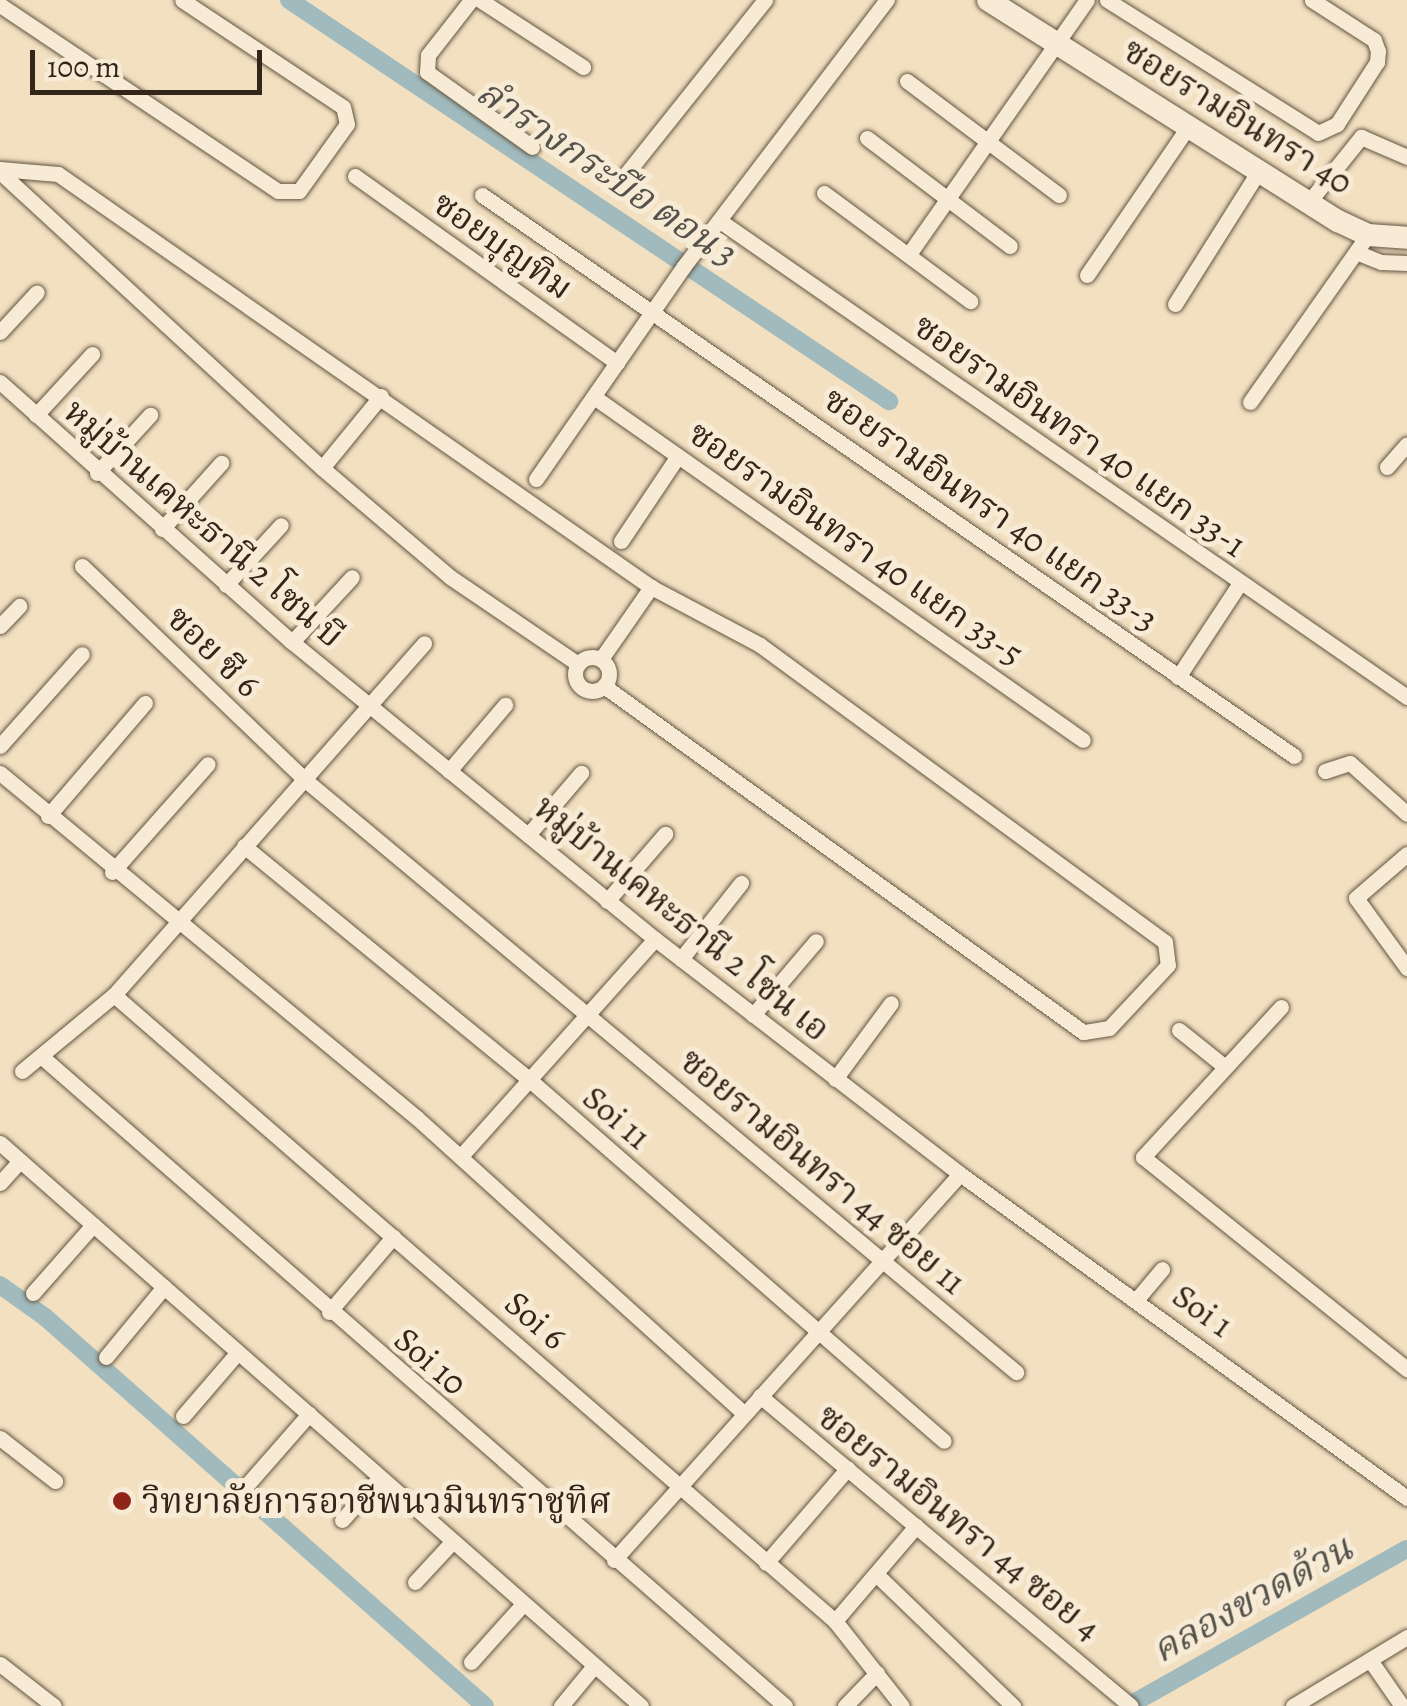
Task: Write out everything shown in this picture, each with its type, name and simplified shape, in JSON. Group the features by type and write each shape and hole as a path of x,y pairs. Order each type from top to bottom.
{"street":[{"path":"0,5 278,191 299,191 347,124 343,107 182,0"},
{"path":"471,0 428,55 427,72 532,147"},
{"path":"480,0 583,67"},
{"path":"618,184 766,0"},
{"path":"536,479 687,263 887,0"},
{"name":"ซอยรามอินทรา 40","path":"988,0 1308,203 1362,244 1407,238"},
{"path":"909,254 1087,0"},
{"path":"1107,0 1318,133 1337,124 1378,62 1378,50 1374,40 1312,0"},
{"path":"907,81 1059,194"},
{"path":"1087,275 1188,127"},
{"path":"1308,203 1360,137 1407,157"},
{"path":"867,138 1010,246"},
{"path":"0,171 58,174 651,588 760,645 1165,942 1168,965 1110,1028 1083,1032 604,686 580,687 578,664"},
{"path":"0,171 322,468 450,577 578,664 601,659 651,588"},
{"path":"1174,304 1258,172"},
{"name":"ซอยบุญทิม","path":"355,176 617,363"},
{"path":"824,194 970,301"},
{"name":"ซอยรามอินทรา 40 แยก 33-3","path":"482,195 654,310 1294,756"},
{"name":"ซอยรามอินทรา 40 แยก 33-1","path":"720,221 1407,697"},
{"path":"1250,402 1362,244 1407,263"},
{"path":"0,332 37,292"},
{"path":"36,415 92,354"},
{"name":"หมู่บ้านเคหะธานี 2 โซน บี","path":"0,382 97,473 369,706"},
{"path":"322,468 381,396"},
{"name":"ซอยรามอินทรา 40 แยก 33-5","path":"594,397 1083,740"},
{"path":"97,473 150,415"},
{"path":"1386,467 1407,444"},
{"path":"621,541 678,456"},
{"path":"162,529 221,463"},
{"path":"226,585 281,525"},
{"name":"ซอย ซี 6","path":"82,566 304,780 592,1016"},
{"path":"292,642 352,577"},
{"path":"1178,677 1240,583"},
{"path":"0,626 18,606"},
{"path":"22,1072 114,995 424,643"},
{"path":"0,746 82,654"},
{"path":"601,659 609,672 604,686"},
{"path":"48,816 144,704"},
{"path":"450,771 505,705"},
{"name":"หมู่บ้านเคหะธานี 2 โซน เอ","path":"369,706 655,939 960,1174"},
{"path":"1325,771 1350,763 1407,814"},
{"path":"112,872 208,764"},
{"path":"0,773 112,872 460,1156 744,1413"},
{"path":"528,834 581,773"},
{"path":"607,900 666,834"},
{"name":"Soi 11","path":"244,846 532,1082 944,1441"},
{"path":"1407,854 1358,891 1359,904 1407,968"},
{"path":"682,959 741,884"},
{"path":"460,1156 592,1016 655,939"},
{"path":"754,1015 816,940"},
{"name":"Soi 6","path":"114,995 834,1621 902,1706"},
{"path":"835,1079 891,1003"},
{"path":"1282,1007 1144,1149 1154,1171 1407,1368"},
{"name":"ซอยรามอินทรา 44 ซอย 11","path":"592,1016 1016,1372"},
{"path":"1179,1030 1224,1066"},
{"name":"Soi 10","path":"41,1056 329,1312 785,1706"},
{"path":"0,1144 641,1706"},
{"path":"0,1183 20,1161"},
{"path":"614,1560 880,1258 960,1174"},
{"name":"Soi 1","path":"960,1174 1138,1299 1407,1498"},
{"path":"33,1293 93,1224"},
{"path":"329,1312 394,1238"},
{"path":"1138,1299 1162,1269"},
{"path":"106,1357 164,1287"},
{"path":"183,1416 238,1352"},
{"name":"ซอยรามอินทรา 44 ซอย 4","path":"760,1396 1126,1700"},
{"path":"246,1486 308,1414"},
{"path":"0,1438 55,1481"},
{"path":"766,1563 848,1468"},
{"path":"342,1520 380,1478"},
{"path":"834,1621 916,1526"},
{"path":"415,1582 452,1542"},
{"path":"877,1574 1012,1706"},
{"path":"471,1662 524,1604"},
{"path":"1294,1706 1407,1637"},
{"path":"1370,1660 1402,1706"},
{"path":"0,1664 54,1706"},
{"path":"561,1706 594,1666"},
{"path":"845,1706 876,1673"}],"waterway":[{"name":"ลำรางกระบือ ตอน 3","path":"289,0 889,401"},
{"path":"0,1285 45,1317 485,1706"},
{"name":"คลองขวดด้วน","path":"1128,1706 1407,1549"}],"place":[{"name":"วิทยาลัยการอาชีพนวมินทราชูทิศ","path":"122,1501"}]}
